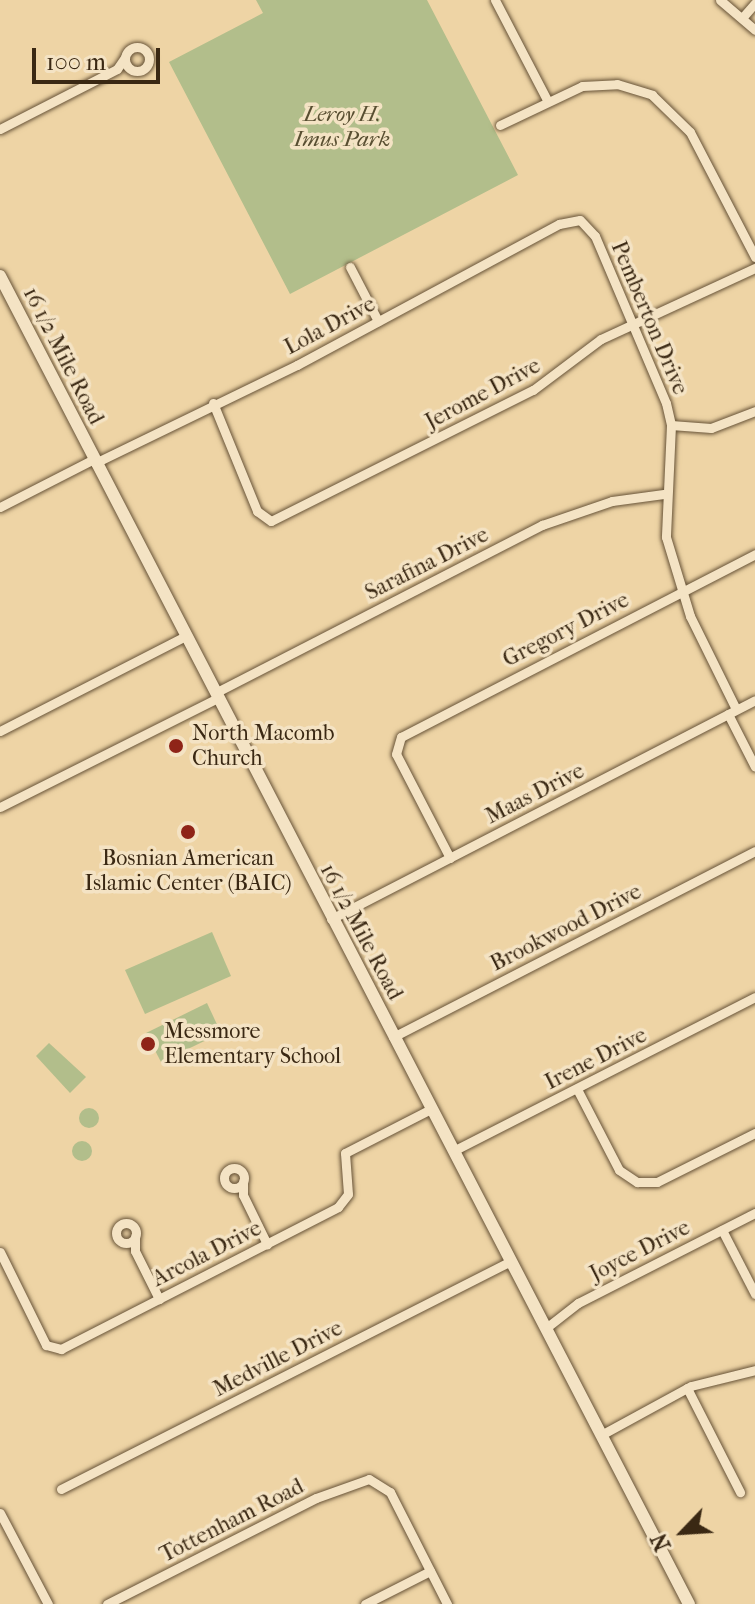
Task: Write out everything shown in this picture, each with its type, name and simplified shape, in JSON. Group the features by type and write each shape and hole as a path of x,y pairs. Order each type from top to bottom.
{"street":[{"path":"495,0 547,100"},
{"path":"720,0 755,30"},
{"path":"742,18 755,3"},
{"path":"0,129 117,69 135,47 148,56 146,67 117,69"},
{"path":"125,57 131,70"},
{"path":"500,125 547,100 606,83 637,89 665,104 690,132 755,257"},
{"name":"Lola Drive","path":"0,507 378,321 559,224 580,220"},
{"name":"Pemberton Drive","path":"580,220 595,236 634,326 671,425 664,494 666,537 681,591 755,767"},
{"path":"350,267 378,321"},
{"name":"Jerome Drive","path":"213,403 241,479 266,521 279,519 533,390 593,343 755,268"},
{"name":"16 1/2 Mile Road","path":"0,276 689,1604"},
{"path":"671,425 711,428 755,411"},
{"name":"Sarafina Drive","path":"0,807 542,525 612,501 664,494"},
{"name":"Gregory Drive","path":"450,858 400,763 397,742 755,554"},
{"path":"0,731 186,636"},
{"name":"Maas Drive","path":"331,919 755,700"},
{"name":"Brookwood Drive","path":"393,1037 755,851"},
{"name":"Irene Drive","path":"453,1151 755,997"},
{"path":"577,1089 619,1170 637,1182 668,1178 755,1133"},
{"name":"Arcola Drive","path":"0,1252 53,1350 159,1299 344,1202 345,1153 431,1109"},
{"path":"243,1195 224,1179 231,1168 241,1170 243,1195 267,1244"},
{"path":"233,1188 243,1182"},
{"name":"Joyce Drive","path":"546,1328 578,1303 755,1213"},
{"path":"135,1251 116,1234 122,1223 134,1227 135,1251 159,1299"},
{"path":"722,1230 755,1294"},
{"path":"124,1243 135,1237"},
{"name":"Medville Drive","path":"61,1489 511,1261"},
{"path":"601,1435 687,1388 755,1370"},
{"path":"687,1388 740,1492"},
{"name":"Tottenham Road","path":"107,1604 338,1488 376,1480 390,1492 430,1571"},
{"path":"0,1513 48,1604"},
{"path":"365,1604 430,1571 447,1604"}],"green space":[{"name":"Leroy H. Imus Park","path":"256,0 427,0 518,175 290,294 169,62 263,13"},
{"path":"212,932 231,976 145,1014 125,970"},
{"path":"207,1003 221,1033 161,1062 146,1033"},
{"path":"49,1043 86,1077 70,1093 36,1056"},
{"path":"89,1108 96,1111 99,1118 96,1125 89,1128 82,1125 79,1118 82,1111"},
{"path":"82,1141 89,1144 92,1151 89,1158 82,1161 75,1158 72,1151 75,1144"}],"place":[{"name":"North Macomb Church","path":"176,746"},
{"name":"Bosnian American Islamic Center (BAIC)","path":"188,832"},
{"name":"Messmore Elementary School","path":"148,1044"}]}
